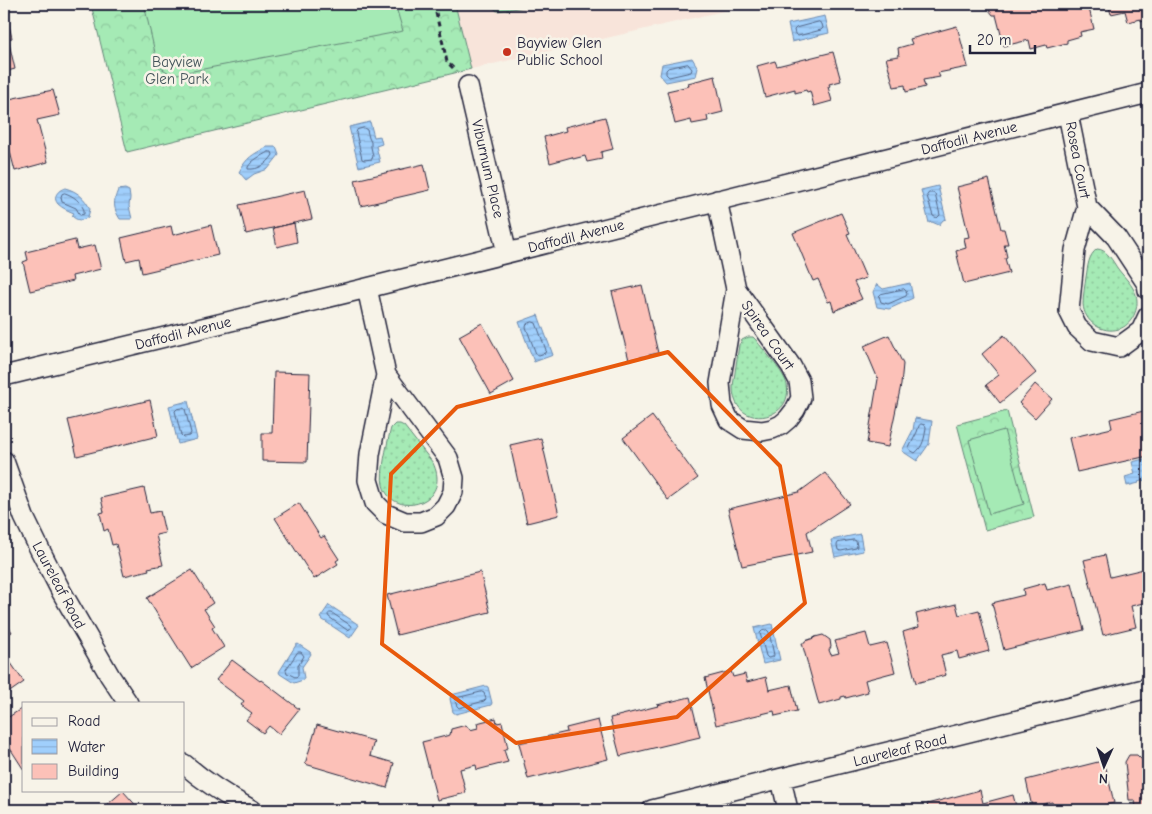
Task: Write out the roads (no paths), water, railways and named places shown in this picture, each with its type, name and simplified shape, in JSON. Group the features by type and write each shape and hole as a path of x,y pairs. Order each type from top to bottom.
{"street":[{"name":"Viburnum Place","path":"468,86 507,253"},
{"name":"Daffodil Avenue","path":"4,376 367,288 1148,93"},
{"name":"Rosea Court","path":"1068,114 1087,207 1075,250 1070,311 1077,327 1092,341 1120,347 1141,331 1148,316"},
{"name":"Spirea Court","path":"717,200 736,289 720,383 722,405 729,420 743,428 762,431 772,429 781,425 795,410 800,398 799,381 791,366 736,289"},
{"name":"Rosea Court","path":"1087,207 1116,237 1147,284 1148,290"},
{"path":"367,288 386,375 370,454 368,480 375,503 386,514 405,522 421,522 436,516 446,506 454,492 454,478 448,458 386,375"},
{"name":"Laureleaf Road","path":"4,461 24,517 40,550 61,591 110,676 127,702"},
{"name":"Laureleaf Road","path":"652,810 1148,688"},
{"path":"185,765 226,796 252,810"},
{"path":"781,779 788,810"}],"water":[{"path":"825,16 829,33 792,42 788,24"},
{"path":"692,58 698,68 696,76 666,82 660,75 662,64"},
{"path":"370,122 374,137 380,136 382,144 376,146 380,162 359,167 349,127"},
{"path":"267,147 276,147 279,155 268,169 254,174 246,180 239,172 242,167 250,157"},
{"path":"938,186 946,219 939,225 932,222 929,223 921,190"},
{"path":"65,188 77,193 86,202 90,209 88,217 78,220 72,216 74,213 58,204 56,196 60,190"},
{"path":"125,189 129,191 129,206 132,219 120,219 115,208 115,198 118,190"},
{"path":"910,283 913,298 889,309 877,307 873,292 877,284 883,289"},
{"path":"538,315 553,355 534,362 519,322"},
{"path":"188,401 197,439 178,444 169,406"},
{"path":"915,418 932,421 929,444 917,461 902,451 913,430"},
{"path":"1148,458 1148,479 1127,486 1125,477 1135,474 1132,462"},
{"path":"860,534 863,551 835,557 831,540"},
{"path":"329,605 359,625 350,638 320,618"},
{"path":"772,624 780,660 763,664 754,628"},
{"path":"298,644 311,654 302,667 303,680 294,683 279,672"},
{"path":"488,687 491,705 456,714 453,712 451,695"}],"place":[{"name":"Bayview Glen Public School","path":"507,52"}],"park label":[{"name":"Bayview Glen Park","path":"177,70"}]}
